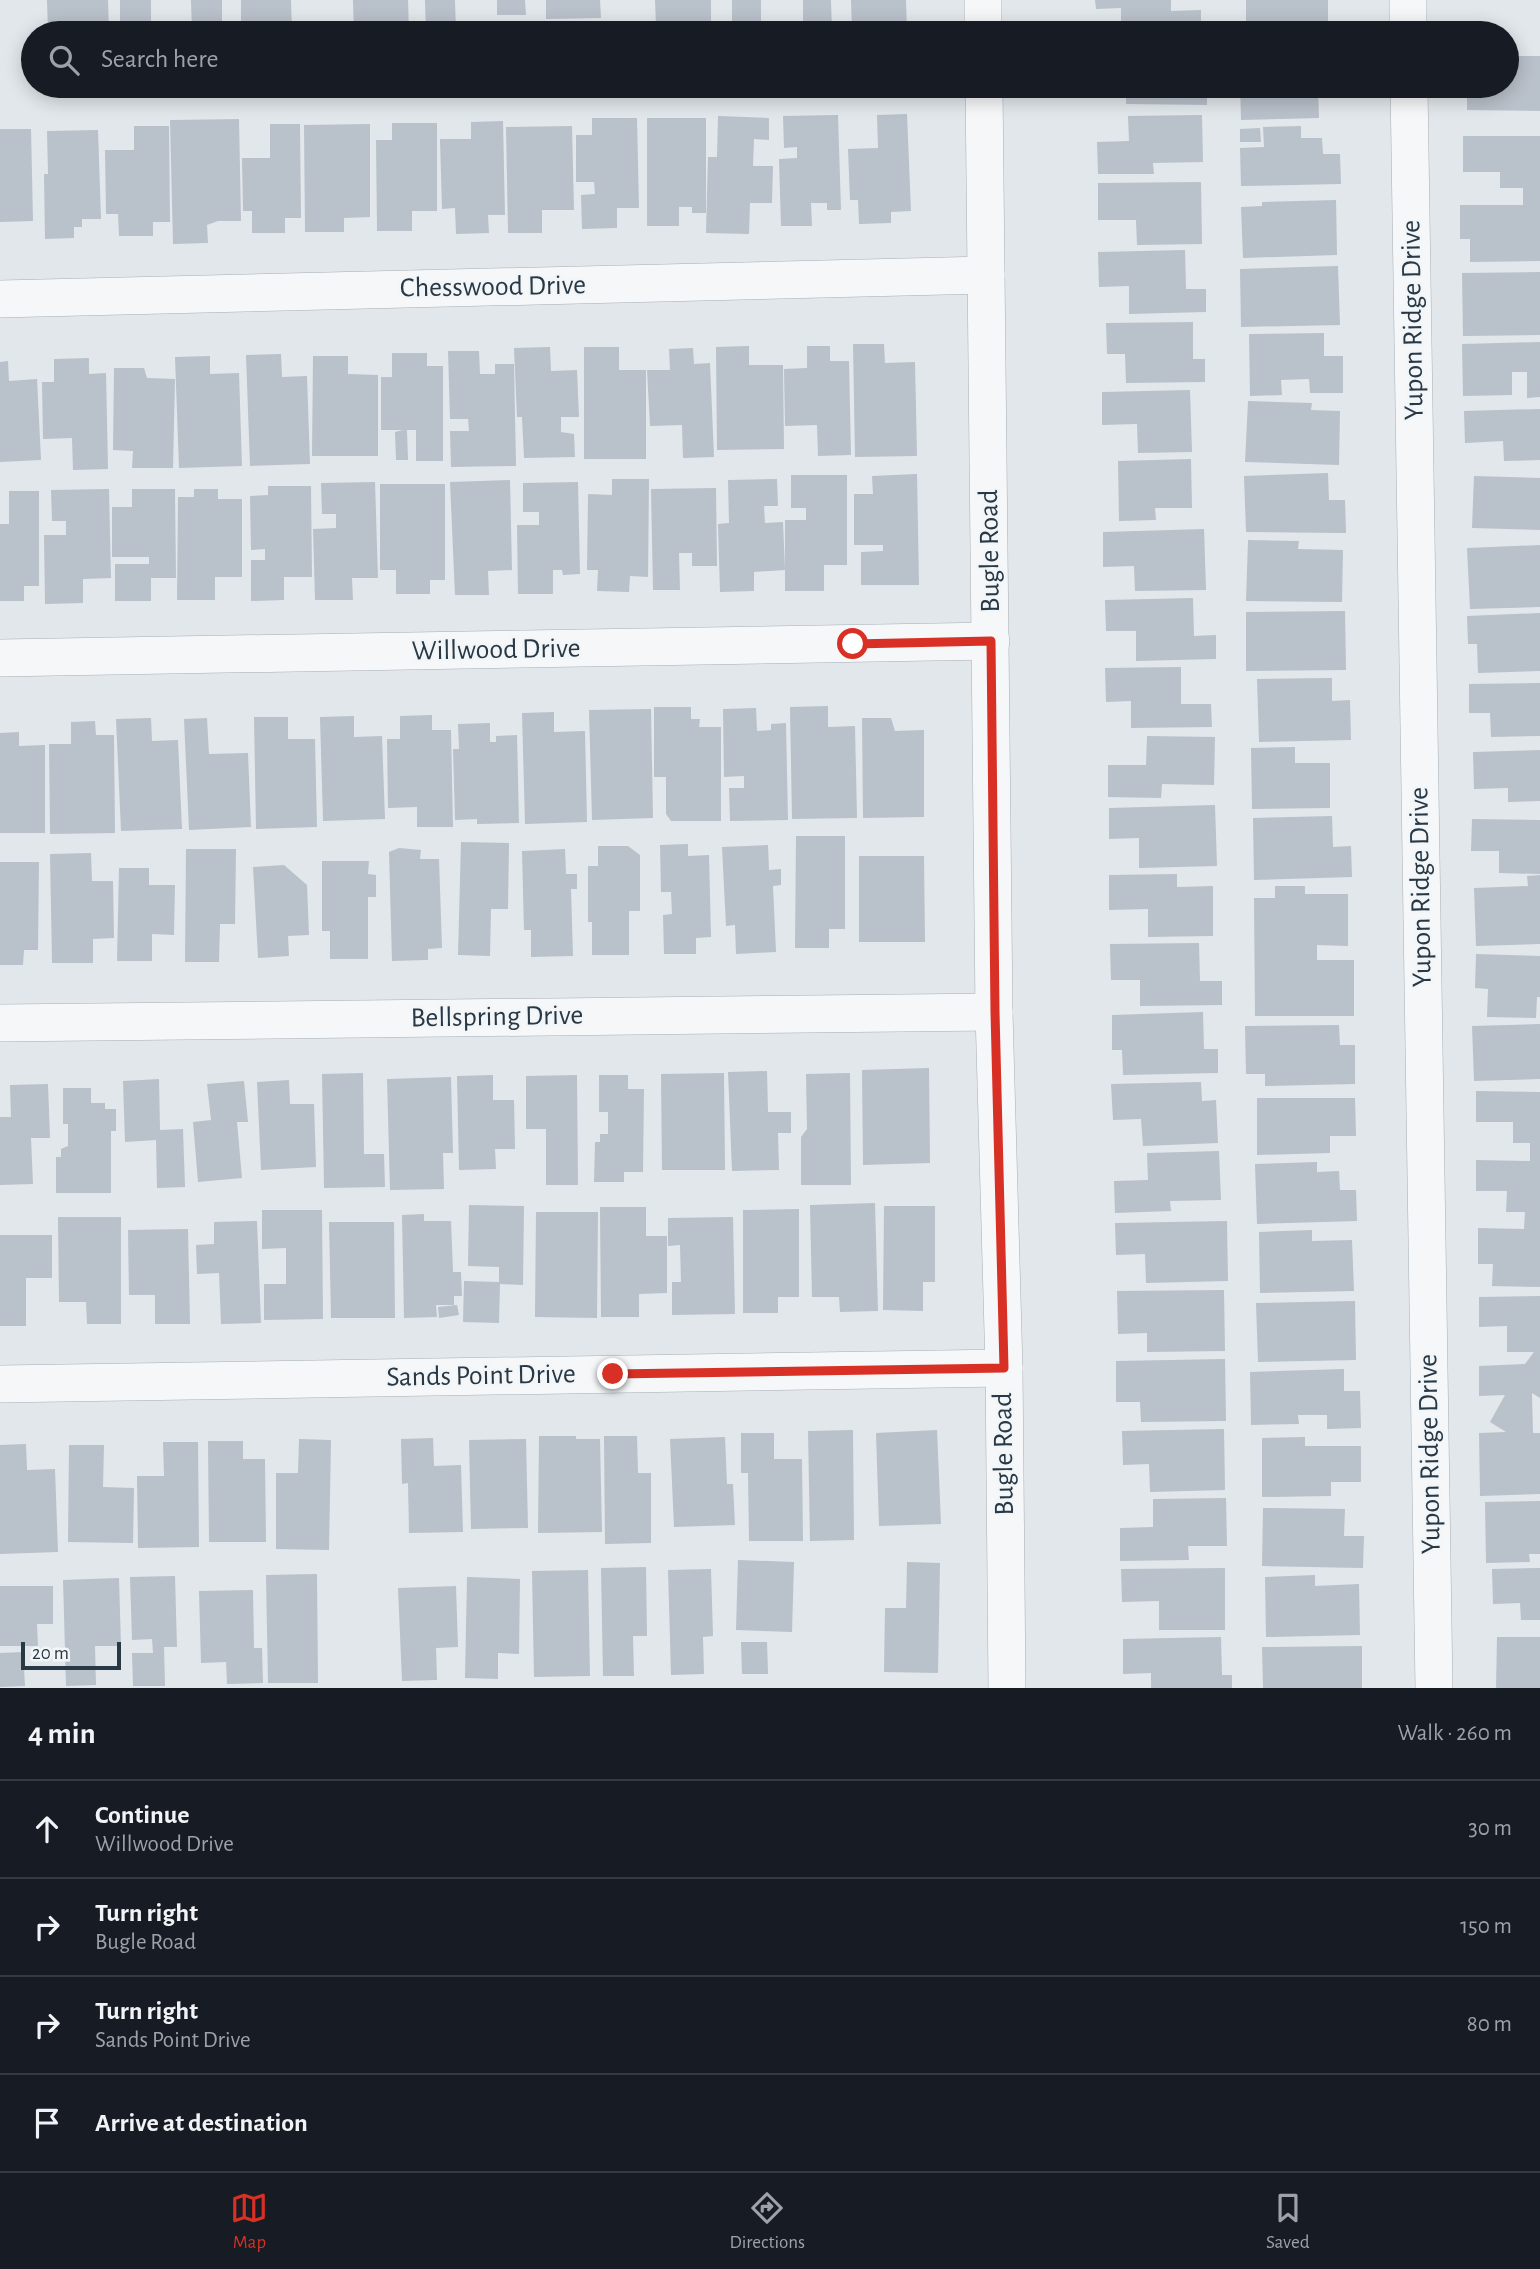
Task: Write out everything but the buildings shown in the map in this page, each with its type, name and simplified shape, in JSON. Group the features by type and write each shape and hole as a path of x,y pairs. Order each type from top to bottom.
{"street":[{"path":"982,0 983,21"},
{"path":"1408,0 1408,21"},
{"name":"Bugle Road","path":"984,98 995,1012 1004,1368 1007,1688"},
{"name":"Yupon Ridge Drive","path":"1409,98 1434,1688"},
{"name":"Chesswood Drive","path":"0,299 986,275"},
{"name":"Willwood Drive","path":"0,658 991,641"},
{"name":"Bellspring Drive","path":"0,1023 995,1012"},
{"name":"Sands Point Drive","path":"0,1384 1004,1368"}],"route":[{"path":"613,1374 1004,1368 995,1012 991,641 853,644"}]}
